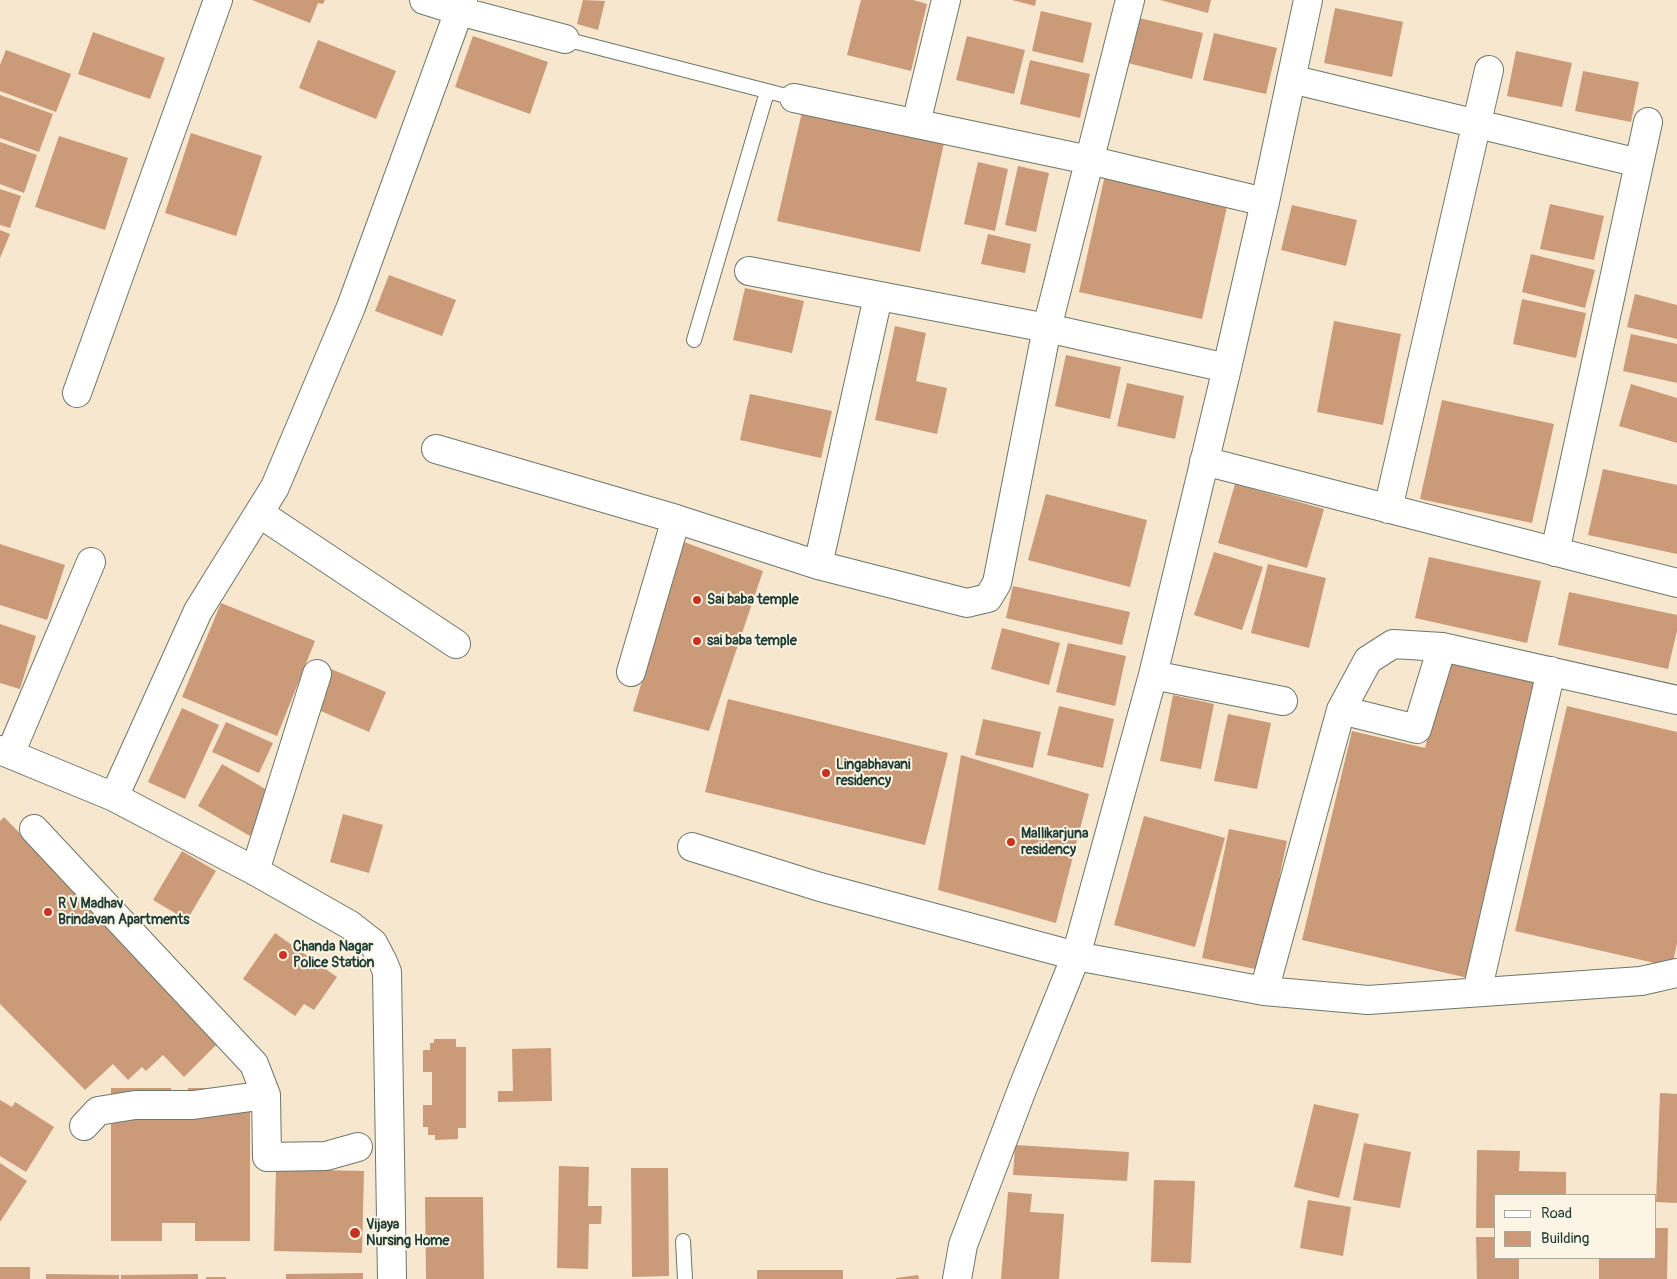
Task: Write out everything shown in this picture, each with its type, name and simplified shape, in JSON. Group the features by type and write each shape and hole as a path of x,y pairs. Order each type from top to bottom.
{"street":[{"path":"77,393 218,0"},
{"path":"424,0 461,5 565,39"},
{"path":"916,123 946,0"},
{"path":"436,449 676,519 818,565 967,603 988,598 996,583 1047,328 1130,0"},
{"path":"957,1279 963,1245 1072,967 1153,675 1227,368 1308,0"},
{"path":"114,797 198,612 275,487 352,308 461,5"},
{"path":"1388,509 1489,70"},
{"path":"1291,79 1639,163"},
{"path":"794,98 1089,160 1265,202"},
{"path":"1555,552 1648,122"},
{"path":"749,271 1047,328 1227,368"},
{"path":"818,565 878,297"},
{"path":"1204,462 1677,583"},
{"path":"259,513 456,644"},
{"path":"632,672 676,519"},
{"path":"91,562 5,752 114,797 255,871 350,925 373,943 386,972 392,1279"},
{"path":"1264,990 1341,710 1368,660 1393,644 1442,647 1677,700"},
{"path":"1341,710 1417,729 1442,647"},
{"path":"1477,992 1551,671"},
{"path":"255,871 317,674"},
{"path":"1153,675 1283,701"},
{"path":"34,829 254,1064 266,1095 267,1157 326,1156 358,1147"},
{"path":"692,847 1072,967 1264,990 1368,1000 1641,981 1677,973"},
{"path":"84,1126 98,1111 136,1105 192,1104 266,1095"}],"lane":[{"path":"565,39 794,98"},
{"path":"694,340 766,92"},
{"path":"358,1147 389,1147"},
{"path":"683,1241 685,1279"}],"building":[{"path":"252,0 325,0 323,4 318,3 310,23"},
{"path":"583,0 605,1 598,30 577,24"},
{"path":"861,0 913,0 927,4 911,71 847,55"},
{"path":"1012,0 1036,0 1035,6"},
{"path":"1160,0 1211,0 1208,13"},
{"path":"1335,8 1403,22 1392,77 1324,63"},
{"path":"1041,11 1092,23 1083,63 1032,51"},
{"path":"1139,18 1203,33 1192,79 1128,63"},
{"path":"93,32 165,58 150,99 78,74"},
{"path":"1214,33 1277,48 1266,94 1203,80"},
{"path":"473,36 548,62 530,114 455,87"},
{"path":"967,36 1025,50 1014,94 956,80"},
{"path":"318,40 396,71 376,119 299,88"},
{"path":"6,50 71,74 56,112 0,91 0,65"},
{"path":"1516,51 1572,63 1562,107 1507,96"},
{"path":"1030,60 1090,74 1080,118 1020,104"},
{"path":"1583,71 1639,82 1631,122 1575,111"},
{"path":"0,95 53,114 39,152 0,138"},
{"path":"802,112 944,143 920,252 777,221"},
{"path":"191,133 262,156 236,236 165,213"},
{"path":"59,136 128,158 105,230 35,207"},
{"path":"0,142 37,155 24,193 0,184"},
{"path":"978,162 1008,169 995,231 964,224"},
{"path":"1018,166 1049,173 1036,232 1005,225"},
{"path":"1105,175 1228,202 1202,319 1079,292"},
{"path":"0,189 21,196 10,228 0,225"},
{"path":"1550,204 1604,216 1594,260 1540,249"},
{"path":"1292,205 1357,220 1346,266 1281,250"},
{"path":"0,230 10,234 0,258"},
{"path":"988,234 1031,244 1025,273 981,264"},
{"path":"1531,254 1595,270 1585,308 1522,292"},
{"path":"389,275 456,300 442,336 375,311"},
{"path":"745,288 804,301 792,353 733,340"},
{"path":"1635,294 1677,305 1677,339 1627,327"},
{"path":"1522,299 1586,313 1576,358 1513,344"},
{"path":"1334,321 1401,334 1383,425 1317,412"},
{"path":"895,326 926,333 916,381 947,388 937,434 875,420"},
{"path":"1631,334 1677,344 1677,383 1623,371"},
{"path":"1066,355 1121,367 1110,419 1055,406"},
{"path":"1127,383 1184,396 1175,439 1117,426"},
{"path":"1631,384 1677,398 1677,443 1619,426"},
{"path":"750,394 832,411 821,458 740,440"},
{"path":"1442,400 1554,424 1532,523 1420,499"},
{"path":"1603,469 1677,485 1677,554 1588,535"},
{"path":"1235,484 1324,509 1307,568 1218,543"},
{"path":"1046,494 1147,520 1130,587 1028,560"},
{"name":"sai baba temple","path":"684,542 763,571 709,731 633,711"},
{"path":"0,544 65,565 47,620 0,605"},
{"path":"1214,552 1263,567 1242,630 1194,615"},
{"path":"1429,557 1541,581 1527,643 1415,618"},
{"path":"1268,564 1326,578 1309,648 1251,633"},
{"path":"1013,586 1130,612 1122,645 1006,618"},
{"path":"1569,592 1677,615 1677,631 1668,669 1558,645"},
{"path":"221,603 315,641 277,736 182,697"},
{"path":"0,624 36,636 20,689 0,683"},
{"path":"1002,628 1060,643 1049,685 991,669"},
{"path":"1068,643 1126,656 1115,706 1056,692"},
{"path":"1446,659 1538,681 1468,978 1302,940 1352,731 1425,748"},
{"path":"331,669 386,692 369,732 314,708"},
{"path":"1173,695 1214,704 1201,769 1160,761"},
{"name":"Lingabhavani residency","path":"728,699 948,753 925,845 705,792"},
{"path":"1059,706 1114,719 1103,768 1047,755"},
{"path":"1567,706 1677,732 1677,943 1672,967 1515,931"},
{"path":"182,708 219,725 185,799 148,782"},
{"path":"1228,714 1271,723 1257,789 1214,781"},
{"path":"983,719 1041,732 1033,768 975,755"},
{"path":"226,722 273,743 259,773 212,752"},
{"name":"Mallikarjuna residency","path":"961,755 1089,794 1056,923 938,890"},
{"path":"222,764 274,794 250,836 198,806"},
{"path":"343,814 383,825 369,873 330,862"},
{"path":"1144,816 1225,838 1195,947 1114,925"},
{"name":"R V Madhav Brindavan Apartments","path":"4,817 221,1040 184,1077 163,1055 146,1071 142,1067 128,1080 113,1064 85,1090 0,1004 0,821"},
{"path":"1229,829 1287,841 1260,970 1202,958"},
{"path":"182,851 216,871 187,920 153,900"},
{"name":"Chanda Nagar Police Station","path":"275,933 337,977 314,1010 304,1004 295,1016 243,979"},
{"path":"434,1039 456,1039 456,1047 466,1047 466,1128 458,1128 458,1139 435,1140 435,1135 428,1135 428,1127 423,1127 423,1105 432,1105 432,1072 423,1072 423,1050 430,1050 430,1043 434,1043"},
{"path":"551,1048 552,1101 498,1102 498,1091 513,1091 512,1049"},
{"path":"111,1088 171,1088 171,1092 188,1092 188,1088 250,1088 250,1241 195,1241 195,1223 162,1223 162,1241 111,1241"},
{"path":"1660,1093 1677,1094 1677,1203 1657,1202"},
{"path":"0,1100 12,1107 15,1102 54,1127 26,1172 0,1156"},
{"path":"1314,1104 1359,1114 1339,1198 1294,1187"},
{"path":"1364,1143 1411,1152 1400,1208 1353,1200"},
{"path":"1015,1145 1129,1152 1127,1181 1013,1175"},
{"path":"1477,1150 1520,1151 1519,1171 1566,1172 1566,1194 1494,1194 1494,1228 1476,1228"},
{"path":"0,1163 27,1181 0,1222"},
{"path":"559,1166 589,1167 588,1206 602,1206 601,1224 589,1224 588,1269 557,1268"},
{"path":"631,1168 668,1168 669,1276 632,1277"},
{"path":"276,1169 364,1171 362,1253 274,1251"},
{"path":"1154,1180 1195,1181 1191,1263 1151,1262"},
{"path":"1008,1192 1032,1194 1030,1212 1064,1214 1059,1279 1001,1279"},
{"path":"425,1197 483,1197 484,1279 426,1279"},
{"path":"1308,1200 1351,1207 1343,1256 1300,1248"},
{"path":"1657,1228 1668,1228 1667,1279 1599,1279 1599,1259 1657,1259"},
{"path":"1476,1237 1494,1237 1494,1259 1519,1259 1519,1279 1477,1279"},
{"path":"0,1267 30,1267 30,1279 0,1279"},
{"path":"757,1270 843,1270 843,1279 757,1279"},
{"path":"363,1273 363,1279 286,1279 286,1274"},
{"path":"46,1274 119,1275 119,1279 46,1279"},
{"path":"198,1274 198,1279 121,1279 121,1275"},
{"path":"918,1275 919,1279 896,1279 896,1278"},
{"path":"206,1277 226,1277 226,1279 206,1279"}],"place":[{"name":"Sai baba temple","path":"697,600"},
{"name":"sai baba temple","path":"697,641"},
{"name":"Lingabhavani residency","path":"826,773"},
{"name":"Mallikarjuna residency","path":"1011,842"},
{"name":"R V Madhav Brindavan Apartments","path":"48,912"},
{"name":"Chanda Nagar Police Station","path":"283,955"},
{"name":"Vijaya Nursing Home","path":"355,1233"}]}
